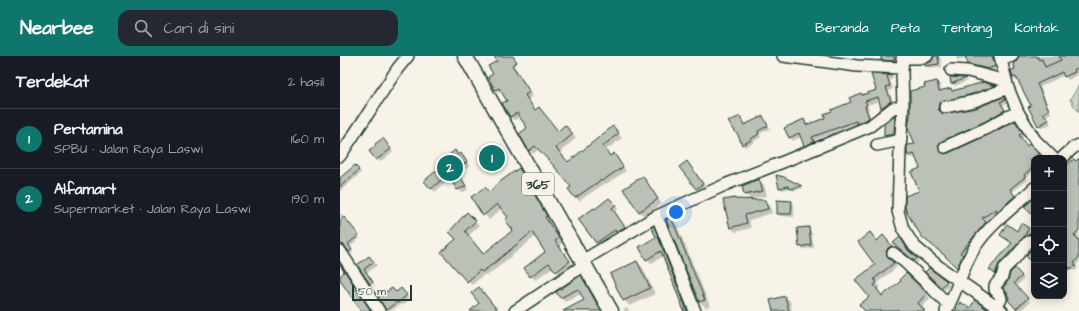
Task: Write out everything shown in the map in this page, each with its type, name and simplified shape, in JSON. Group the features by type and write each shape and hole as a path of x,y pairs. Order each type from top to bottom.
{"main road":[{"name":"365","path":"465,56 612,311"}],"street":[{"path":"340,156 398,68 408,56"},
{"path":"783,56 857,66 902,61 927,56"},
{"path":"1012,56 1000,58 1006,81 1018,112 1035,140 1050,155"},
{"path":"902,61 903,106 898,211 903,229 914,246 962,275 999,309"},
{"path":"951,70 968,71 1006,81"},
{"path":"945,107 974,101 1006,81"},
{"path":"515,311 582,261 655,216 727,184 870,126 893,108 903,106"},
{"path":"945,147 1018,112"},
{"path":"877,145 901,140"},
{"path":"1065,155 1079,145"},
{"path":"893,253 906,263 948,308 969,258 978,243 988,231 1031,191"},
{"path":"655,216 695,311"},
{"path":"999,309 1001,299 995,288 1002,277 1004,269 1031,241"},
{"path":"340,251 379,311"}],"green space":[{"path":"1079,85 1079,112 1070,100"}],"building":[{"path":"494,56 513,56 517,62 512,65 530,92 525,95 535,110 539,107 558,131 565,125 573,134 556,148 568,162 613,126 619,133 603,146 610,156 614,153 623,167 575,198 568,189 571,187 554,166 535,146 529,151 519,134 527,128 517,113 510,117 502,103 507,101 499,88 495,90 488,77 493,74 488,66 497,61"},
{"path":"881,56 894,56 894,61 881,60"},
{"path":"934,56 938,56 939,64 925,66 925,64 932,61"},
{"path":"965,56 992,56 995,66 988,69 968,64"},
{"path":"1019,56 1037,56 1039,60 1042,59 1045,67 1061,60 1059,56 1079,56 1079,67 1074,70 1075,72 1064,77 1062,72 1037,84 1049,110 1043,113 1049,120 1038,126 1028,107 1031,106 1016,77 1013,78 1011,70 1015,69 1013,63 1017,61"},
{"path":"871,74 892,75 887,76 890,86 886,87 891,101 881,108 878,97 865,101 869,118 857,124 856,121 812,137 814,142 804,146 799,133 789,138 784,128 804,119 806,125 825,118 824,114 851,102 849,98 861,93 862,95 876,90"},
{"path":"951,77 966,78 951,84"},
{"path":"937,81 939,91 951,88 952,91 984,82 995,86 941,102 938,109 943,114 976,108 1004,97 1005,100 1000,102 1005,110 984,122 942,141 938,146 944,154 990,134 1015,121 1023,133 1019,135 1027,146 1029,144 1039,154 1031,155 1031,169 1024,175 1025,177 1010,189 1015,196 998,211 996,209 982,218 986,222 960,253 963,255 957,268 922,237 905,208 905,196 919,191 911,172 920,168 914,154 908,156 907,152 907,145 915,144 908,128 910,116 910,91 925,87 924,84"},
{"path":"895,115 894,134 884,136 884,124"},
{"path":"740,116 744,125 763,116 768,126 758,131 759,134 742,145 738,135 728,122"},
{"path":"383,138 391,149 376,160 369,151"},
{"path":"455,150 458,155 461,153 467,162 456,169 466,186 457,190 448,174 431,189 424,181 443,165 441,161"},
{"path":"1079,158 1079,230 1074,235 1079,240 1079,258 1074,262 1076,266 1070,269 1069,267 1067,268 1067,165 1074,159 1076,161"},
{"path":"687,161 703,184 696,189 679,167"},
{"path":"355,165 359,170 340,187 340,178"},
{"path":"519,168 547,216 545,217 559,238 555,241 570,261 556,272 549,263 530,277 524,268 545,252 532,232 493,264 482,272 480,270 467,282 441,252 456,239 449,232 467,212 476,221 465,231 483,254 513,230 505,220 508,217 497,204 483,216 471,197 485,187 489,192"},
{"path":"776,175 784,177 802,186 790,189 788,186 779,188"},
{"path":"643,176 658,199 639,212 623,189"},
{"path":"759,179 763,191 744,195 742,186"},
{"path":"609,198 616,205 612,208 625,227 616,232 615,230 596,243 578,219 594,208 595,209"},
{"path":"735,198 765,200 768,209 745,215 747,223 730,228 723,200"},
{"path":"777,200 792,201 791,214 777,214"},
{"path":"1031,201 1031,213 1024,207"},
{"path":"344,217 359,235 348,244 352,250 349,252 344,245 340,244 340,220"},
{"path":"671,217 705,300 699,302 666,220"},
{"path":"1021,223 1029,228 1024,237 999,264 995,274 989,269 1012,243 1000,235 1007,224 1017,231"},
{"path":"654,226 687,311 684,311 661,251 646,260 639,247 656,237 651,227"},
{"path":"809,227 811,245 799,247 797,228"},
{"path":"870,232 877,241 883,235 892,246 888,248 886,252 888,258 894,263 874,279 877,283 874,285 882,296 901,281 900,279 906,273 927,293 918,303 925,311 865,311 859,305 869,297 855,280 875,265 858,242"},
{"path":"900,237 908,250 917,258 914,261 893,243"},
{"path":"1031,249 1031,261 1026,256"},
{"path":"369,256 374,262 364,269 373,282 370,284 357,265"},
{"path":"637,261 650,288 623,301 610,274"},
{"path":"340,264 371,311 361,311 344,286 340,279 340,276 344,272"},
{"path":"929,268 947,281 941,288 925,272"},
{"path":"1015,268 1022,276 1014,283 1028,298 1016,309 1008,300 1009,298 1007,293 1003,288 1008,281 1010,273"},
{"path":"581,275 601,311 563,311 584,300 578,289 560,298 556,292"},
{"path":"479,287 498,311 470,311 479,303 471,293"},
{"path":"392,288 396,292 401,288 407,295 398,303 397,302 386,310 378,297"},
{"path":"785,296 789,311 773,311 770,300"},
{"path":"975,300 988,311 955,311 960,302 970,308"}],"place":[{"name":"Pertamina","path":"492,158"},
{"name":"Alfamart","path":"450,168"}]}
